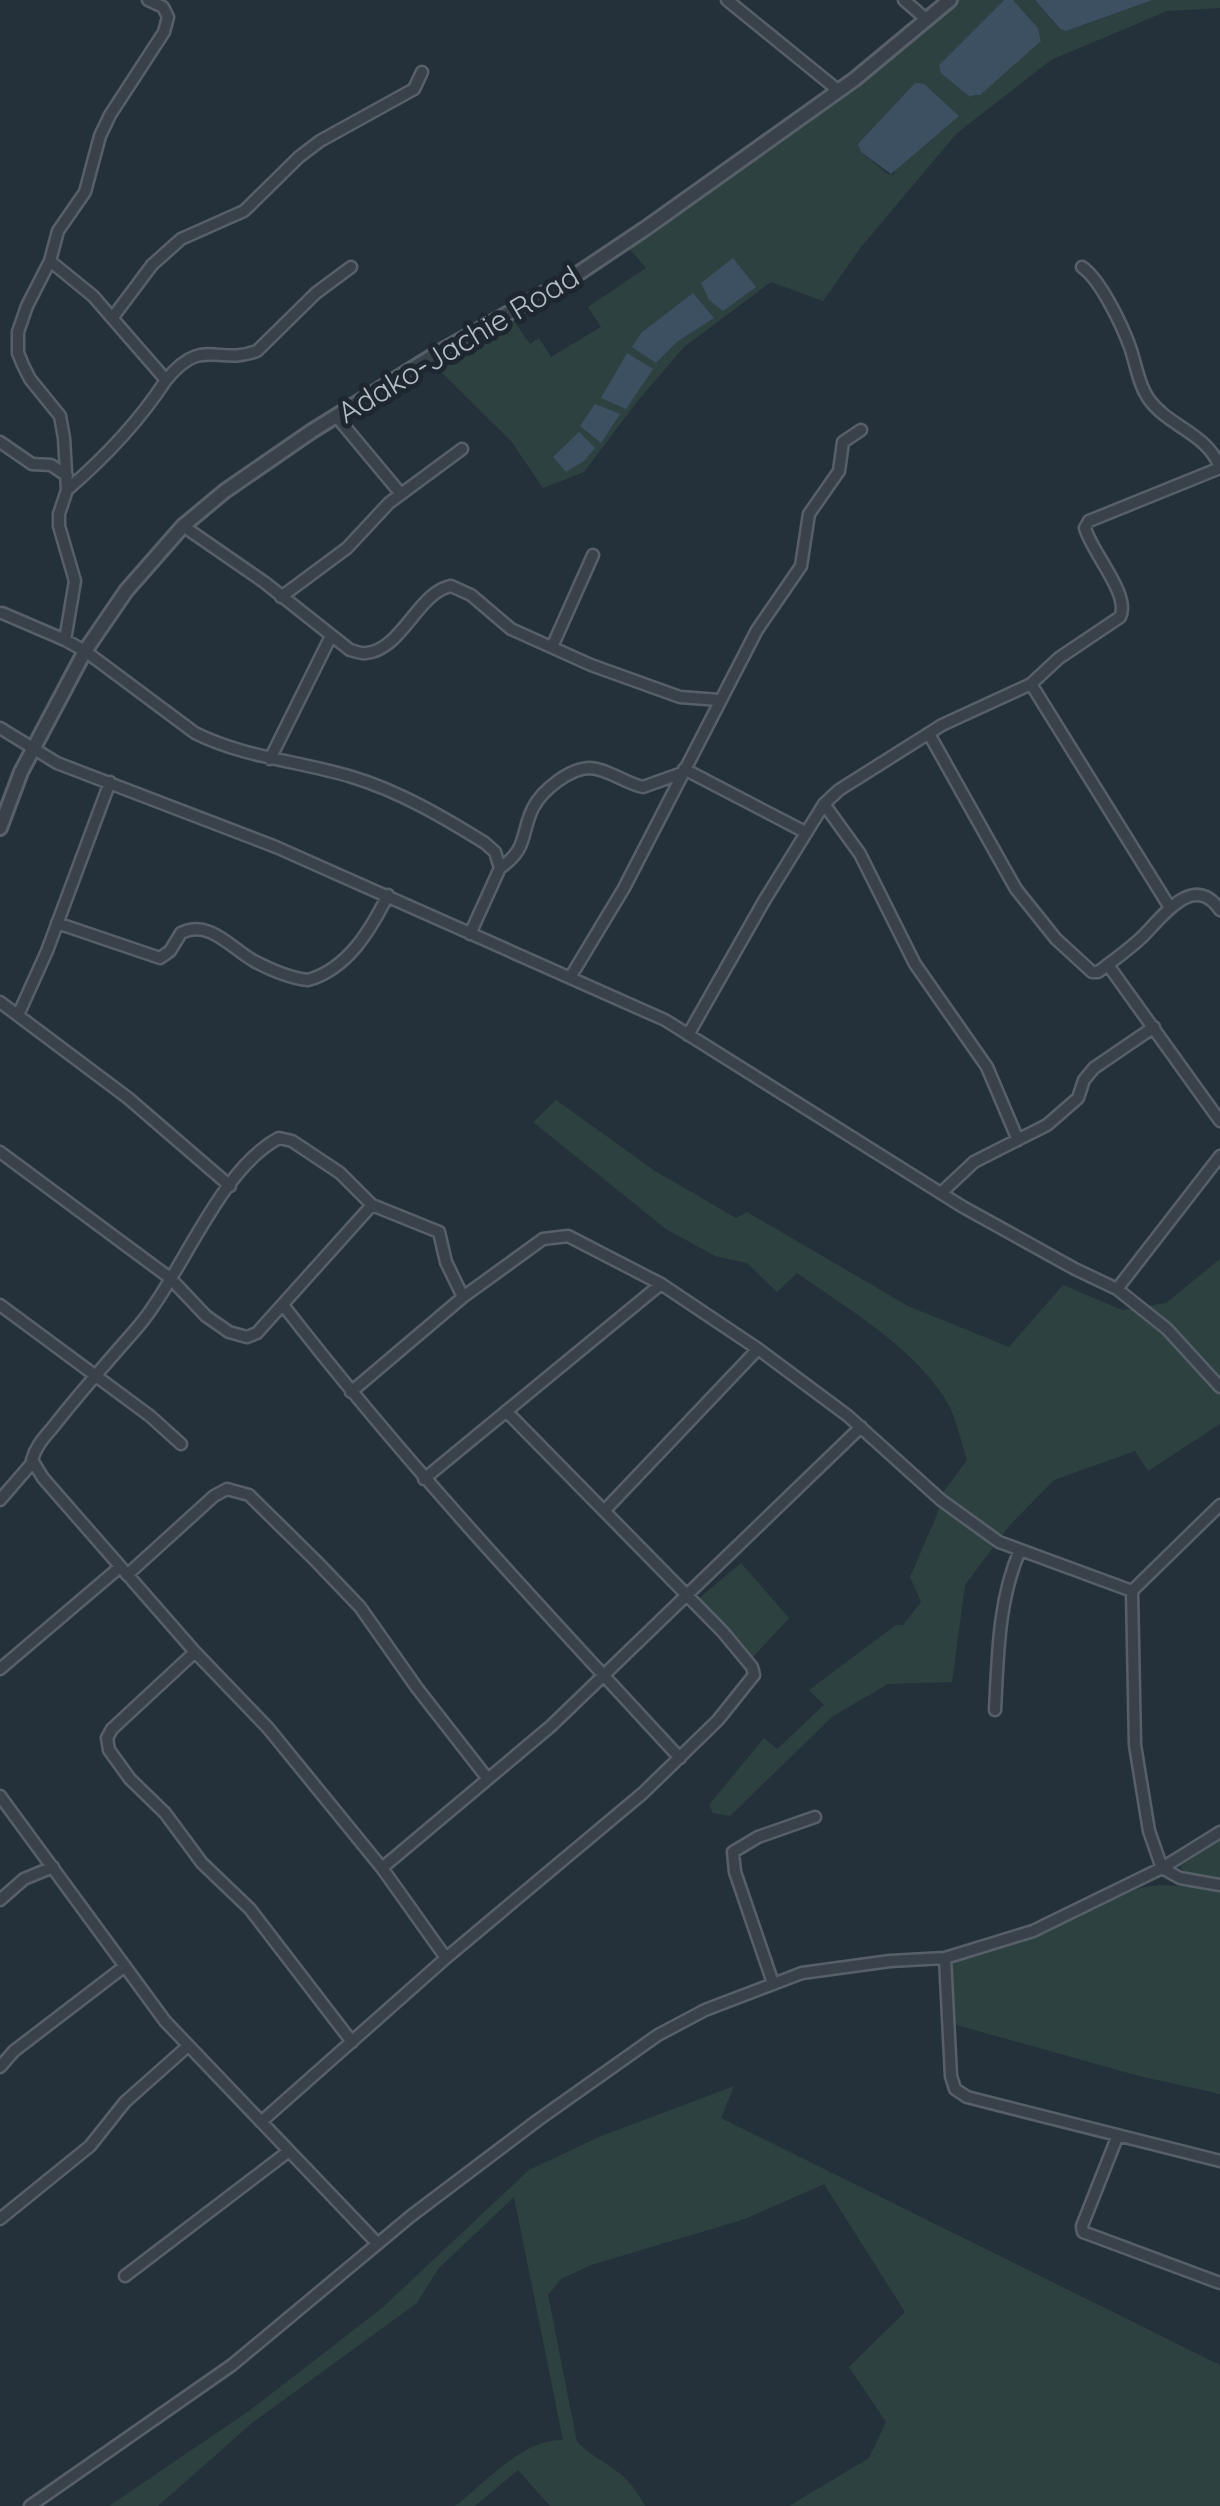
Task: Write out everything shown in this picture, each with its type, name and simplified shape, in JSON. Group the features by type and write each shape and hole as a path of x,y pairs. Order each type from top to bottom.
{"street":[{"path":"65,640 76,581 59,526 68,476 60,416 30,379 18,352 21,320 50,261 58,232 85,192 100,136 110,115 164,32 168,17 163,7 148,0"},
{"path":"726,0 839,91"},
{"path":"904,0 926,20"},
{"name":"Adako-Jachie Road","path":"0,828 13,788 86,651 126,591 183,526 266,461 336,416 573,277 839,91 950,0"},
{"path":"113,317 152,266 181,238 244,211 299,157 320,141 414,89 422,72"},
{"path":"50,261 113,317 166,380"},
{"path":"688,1035 824,804 929,734 1030,684 1059,658 1116,622 1123,612 1122,600 1090,542 1086,528 1089,521 1220,468 1215,454 1200,438 1158,410 1146,396 1129,342 1101,289 1082,267"},
{"path":"67,490 154,400 180,364 198,354 246,355 257,351 292,315 351,268"},
{"path":"336,416 401,494"},
{"path":"571,976 624,888 756,630 801,566 809,514 839,470 843,442 861,430"},
{"path":"0,442 32,464 51,465 68,476"},
{"path":"281,597 347,548 401,494 462,449"},
{"path":"183,526 350,650 366,654 404,628 432,595 451,586 471,595 510,628 591,665 680,697 719,700"},
{"path":"552,647 593,555"},
{"path":"2,613 86,651 195,733 215,743 351,776 404,797 485,843 496,852 500,868"},
{"path":"270,759 331,636"},
{"path":"1030,684 1169,906"},
{"path":"0,728 58,763 276,847 665,1020 941,1194 1075,1270 1117,1289 1168,1330 1220,1387"},
{"path":"929,734 1016,889 1056,938 1092,972 1098,972 1142,937 1169,906 1196,894 1207,896 1220,910"},
{"path":"470,934 500,868 523,846 535,803 578,770 601,770 643,787 683,771 805,832"},
{"path":"18,1013 110,782"},
{"path":"824,804 860,854 915,964 988,1066 1018,1140"},
{"path":"57,923 160,958 170,951 181,933 198,928 277,972 308,980 336,965 364,938 388,895"},
{"path":"1108,965 1220,1121"},
{"path":"0,1002 153,1118 230,1186"},
{"path":"941,1194 974,1162 1048,1125 1078,1098 1084,1080 1094,1068 1154,1027"},
{"path":"0,1500 32,1463 36,1448 144,1319 230,1186 269,1143 279,1138 292,1142 340,1173 372,1206 440,1232 446,1262 463,1297"},
{"path":"0,1152 170,1278 206,1316 229,1332 247,1337 257,1334 372,1206"},
{"path":"1117,1289 1220,1156"},
{"path":"350,1392 463,1297 543,1239 568,1236 661,1284 758,1350 861,1428 941,1500 999,1542 1132,1591"},
{"path":"424,1479 661,1284"},
{"path":"0,1305 150,1416 181,1444"},
{"path":"283,1305 424,1479 680,1758"},
{"path":"605,1510 758,1350"},
{"path":"261,2122 304,2080 680,1758 718,1720 754,1675 752,1667 722,1632 506,1410"},
{"path":"382,1868 604,1676 861,1428"},
{"path":"32,1463 195,1652 268,1728 382,1868 446,1958"},
{"path":"0,1668 214,1496 227,1489 241,1490 360,1607 416,1688 488,1779"},
{"path":"1220,1505 1132,1591 1135,1745 1149,1832 1162,1868 1180,1878 1220,1885"},
{"path":"996,1710 1001,1618 1008,1580 1020,1550"},
{"path":"195,1652 112,1729 109,1750 139,1790 165,1813 202,1864 250,1909 352,2042"},
{"path":"0,1796 144,1994 188,2046 377,2243"},
{"path":"773,1983 735,1872 733,1852 758,1836 815,1817"},
{"path":"30,2506 232,2365 377,2243 643,2045 706,2010 802,1973 945,1958 1033,1931 1162,1868 1220,1832"},
{"path":"0,1900 24,1879 53,1868"},
{"path":"945,1958 950,2076 955,2089 967,2097 1220,2161"},
{"path":"0,2067 14,2051 125,1966"},
{"path":"0,2219 90,2146 125,2102 188,2046"},
{"path":"1118,2135 1083,2232 1220,2284"},
{"path":"125,2276 289,2151"}],"green space":[{"path":"958,0 1004,0 939,65 975,97 1041,41 1038,28 1013,0 1035,0 1059,29 1066,31 1153,0 1220,0 1220,8 1167,11 1051,60 957,133 861,247 823,301 771,282 684,347 584,472 543,488 511,441 430,361 511,317 530,344 539,338 551,357 601,327 588,307 646,268 628,247 766,149","holes":["915,83 894,175 888,174 861,152 859,144","693,293 713,318 678,341 656,363 642,332"]},
{"path":"556,1100 655,1171 736,1218 747,1212 908,1306 1009,1347 1063,1285 1122,1310 1166,1303 1220,1259 1220,1424 1148,1471 1135,1451 1054,1480 1009,1526 965,1585 952,1682 888,1684 833,1716 730,1816 713,1813 709,1805 764,1738 777,1749 824,1705 809,1690 896,1625 903,1625 921,1602 910,1577 944,1491 967,1460 946,1400 916,1362 797,1273 777,1292 747,1263 715,1256 666,1229 533,1122"},
{"path":"741,1563 789,1618 752,1658 696,1601"},
{"path":"1220,1840 1220,1879 1183,1871 1180,1866"},
{"path":"1159,1885 1220,1889 1220,2094 1139,2076 953,2024 952,1962 1019,1942 1140,1888"},
{"path":"734,2086 721,2118 1220,2365 1220,2506 789,2506 869,2458 886,2422 849,2367 905,2312 824,2184 745,2219 591,2265 561,2279 548,2295 577,2442 629,2482 645,2506 550,2506 518,2470 475,2506 455,2506 520,2454 548,2441 563,2440 514,2197 438,2269 417,2303 252,2423 158,2506 109,2506 249,2411 382,2308 529,2170 599,2137"}],"water":[{"path":"1004,0 1013,0 1038,28 1041,41 980,95 969,96 941,73 939,65"},
{"path":"1035,0 1153,0 1066,31"},
{"path":"915,83 924,84 959,116 891,174 861,152 858,144"},
{"path":"733,258 756,287 723,311 709,300 701,283"},
{"path":"693,293 714,318 678,341 656,363 632,347 642,332"},
{"path":"627,353 653,369 626,409 601,398"},
{"path":"595,404 620,414 601,443 580,426"},
{"path":"579,432 595,448 584,461 566,472 553,457"}]}
